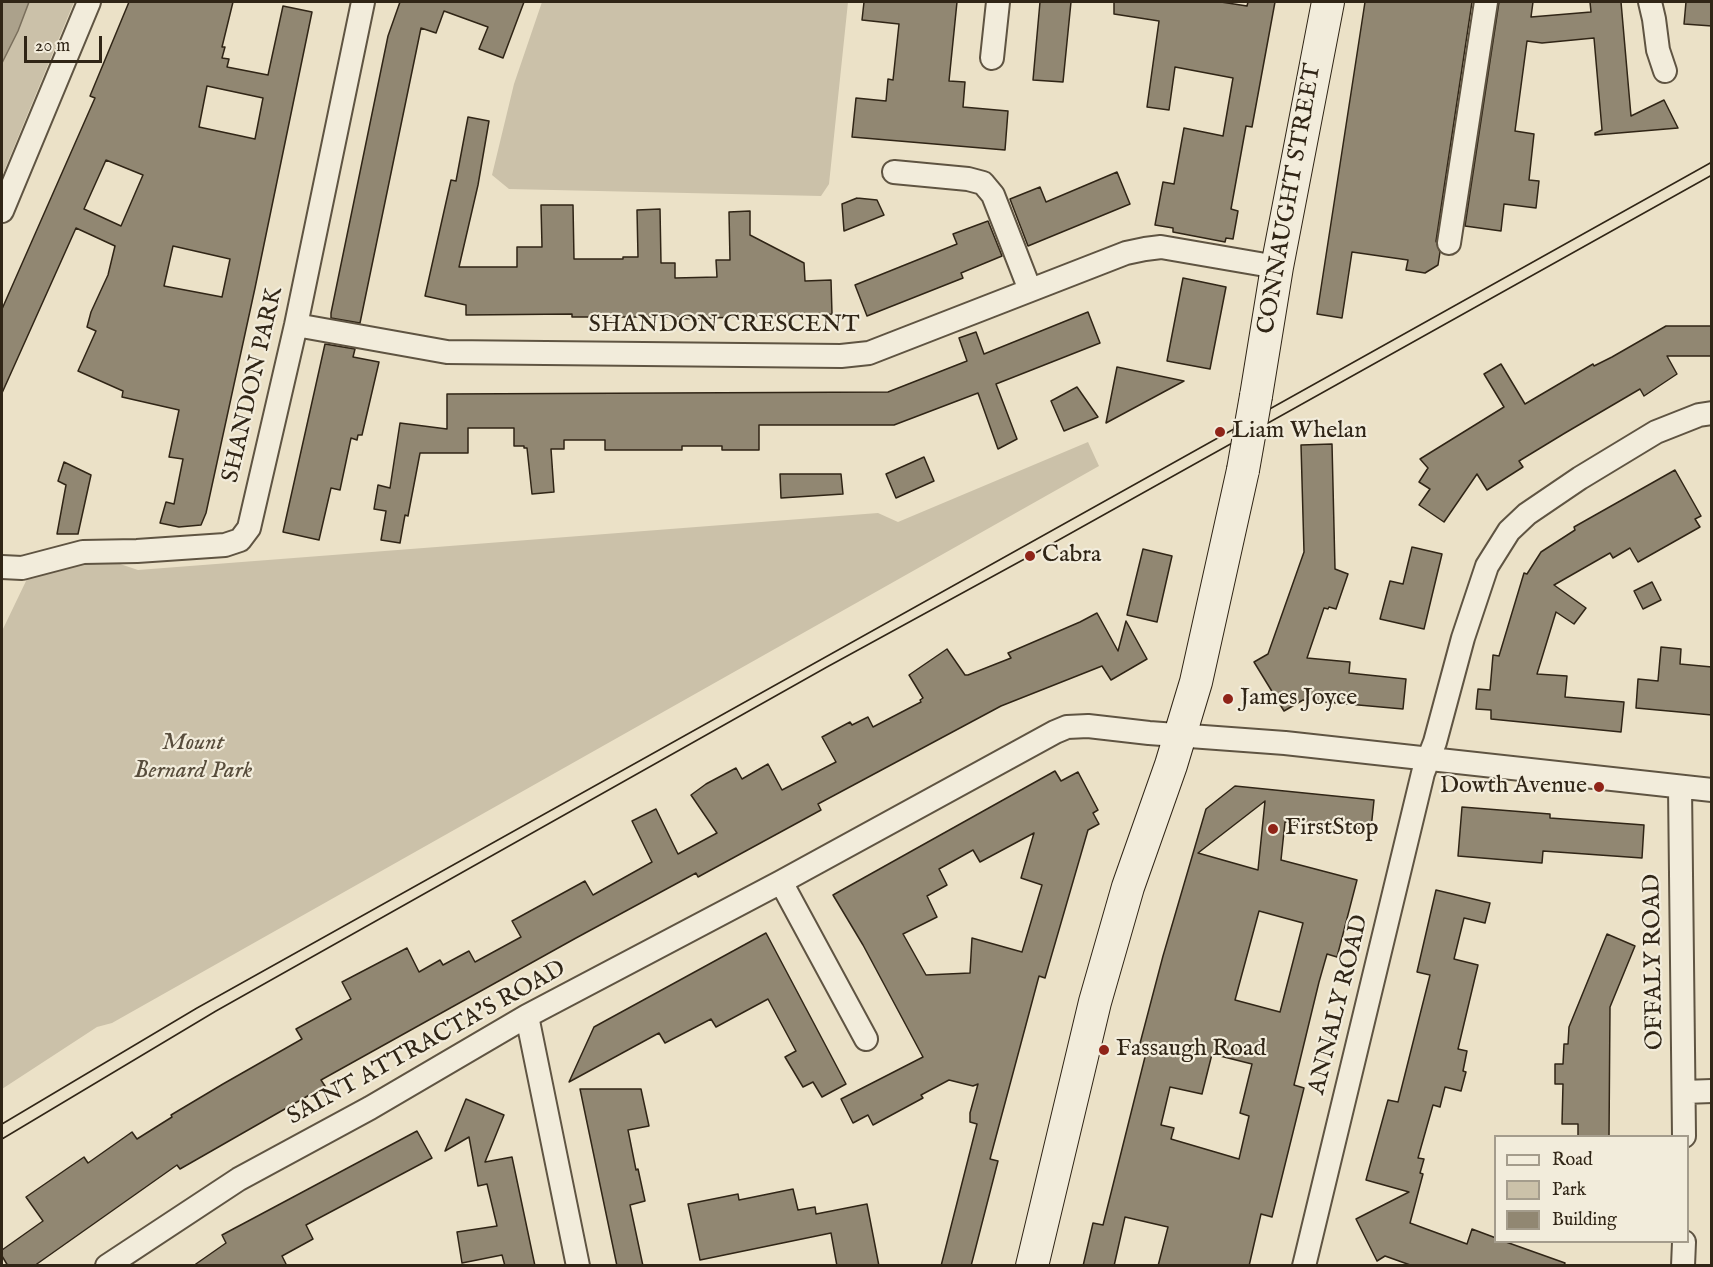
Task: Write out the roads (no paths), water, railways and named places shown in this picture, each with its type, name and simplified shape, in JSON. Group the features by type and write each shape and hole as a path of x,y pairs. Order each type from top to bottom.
{"street":[{"path":"2,211 89,2"},
{"name":"SHANDON PARK","path":"2,567 22,568 83,552 225,545 240,540 249,528 296,325 363,2"},
{"path":"993,58 998,2"},
{"name":"CONNAUGHT STREET","path":"1180,735 1196,682 1243,470 1277,267 1328,2"},
{"path":"1449,243 1486,2"},
{"path":"1650,2 1658,50 1665,71"},
{"path":"894,172 968,179 983,183 993,195 1030,290"},
{"name":"SHANDON CRESCENT","path":"296,325 447,352 840,356 869,353 1126,253 1145,249 1161,247 1277,267"},
{"name":"ANNALY ROAD","path":"1304,1266 1423,773 1430,758 1463,638 1487,566 1509,531 1527,514 1553,496 1656,432 1699,415 1712,413"},
{"name":"SAINT ATTRACTA'S ROAD","path":"107,1266 239,1179 370,1108 527,1016 781,882 1055,732 1067,727 1088,726 1180,735"},
{"path":"1032,1266 1095,1002 1128,887 1180,735 1285,743 1712,790"},
{"name":"OFFALY ROAD","path":"1680,787 1684,1135"},
{"path":"781,882 866,1039"},
{"path":"527,1016 578,1266"},
{"path":"1684,1092 1712,1091"},
{"path":"1683,1266 1684,1243"}],"tram line":[{"path":"2,1124 197,1008 1712,162"},
{"path":"2,1139 216,1011 827,667 1712,175"}],"place":[{"name":"Liam Whelan","path":"1220,432"},
{"name":"Cabra","path":"1030,556"},
{"name":"James Joyce","path":"1228,699"},
{"name":"Dowth Avenue","path":"1599,787"},
{"name":"FirstStop","path":"1273,829"},
{"name":"Fassaugh Road","path":"1104,1050"}],"park label":[{"name":"Mount Bernard Park","path":"193,758"}]}
